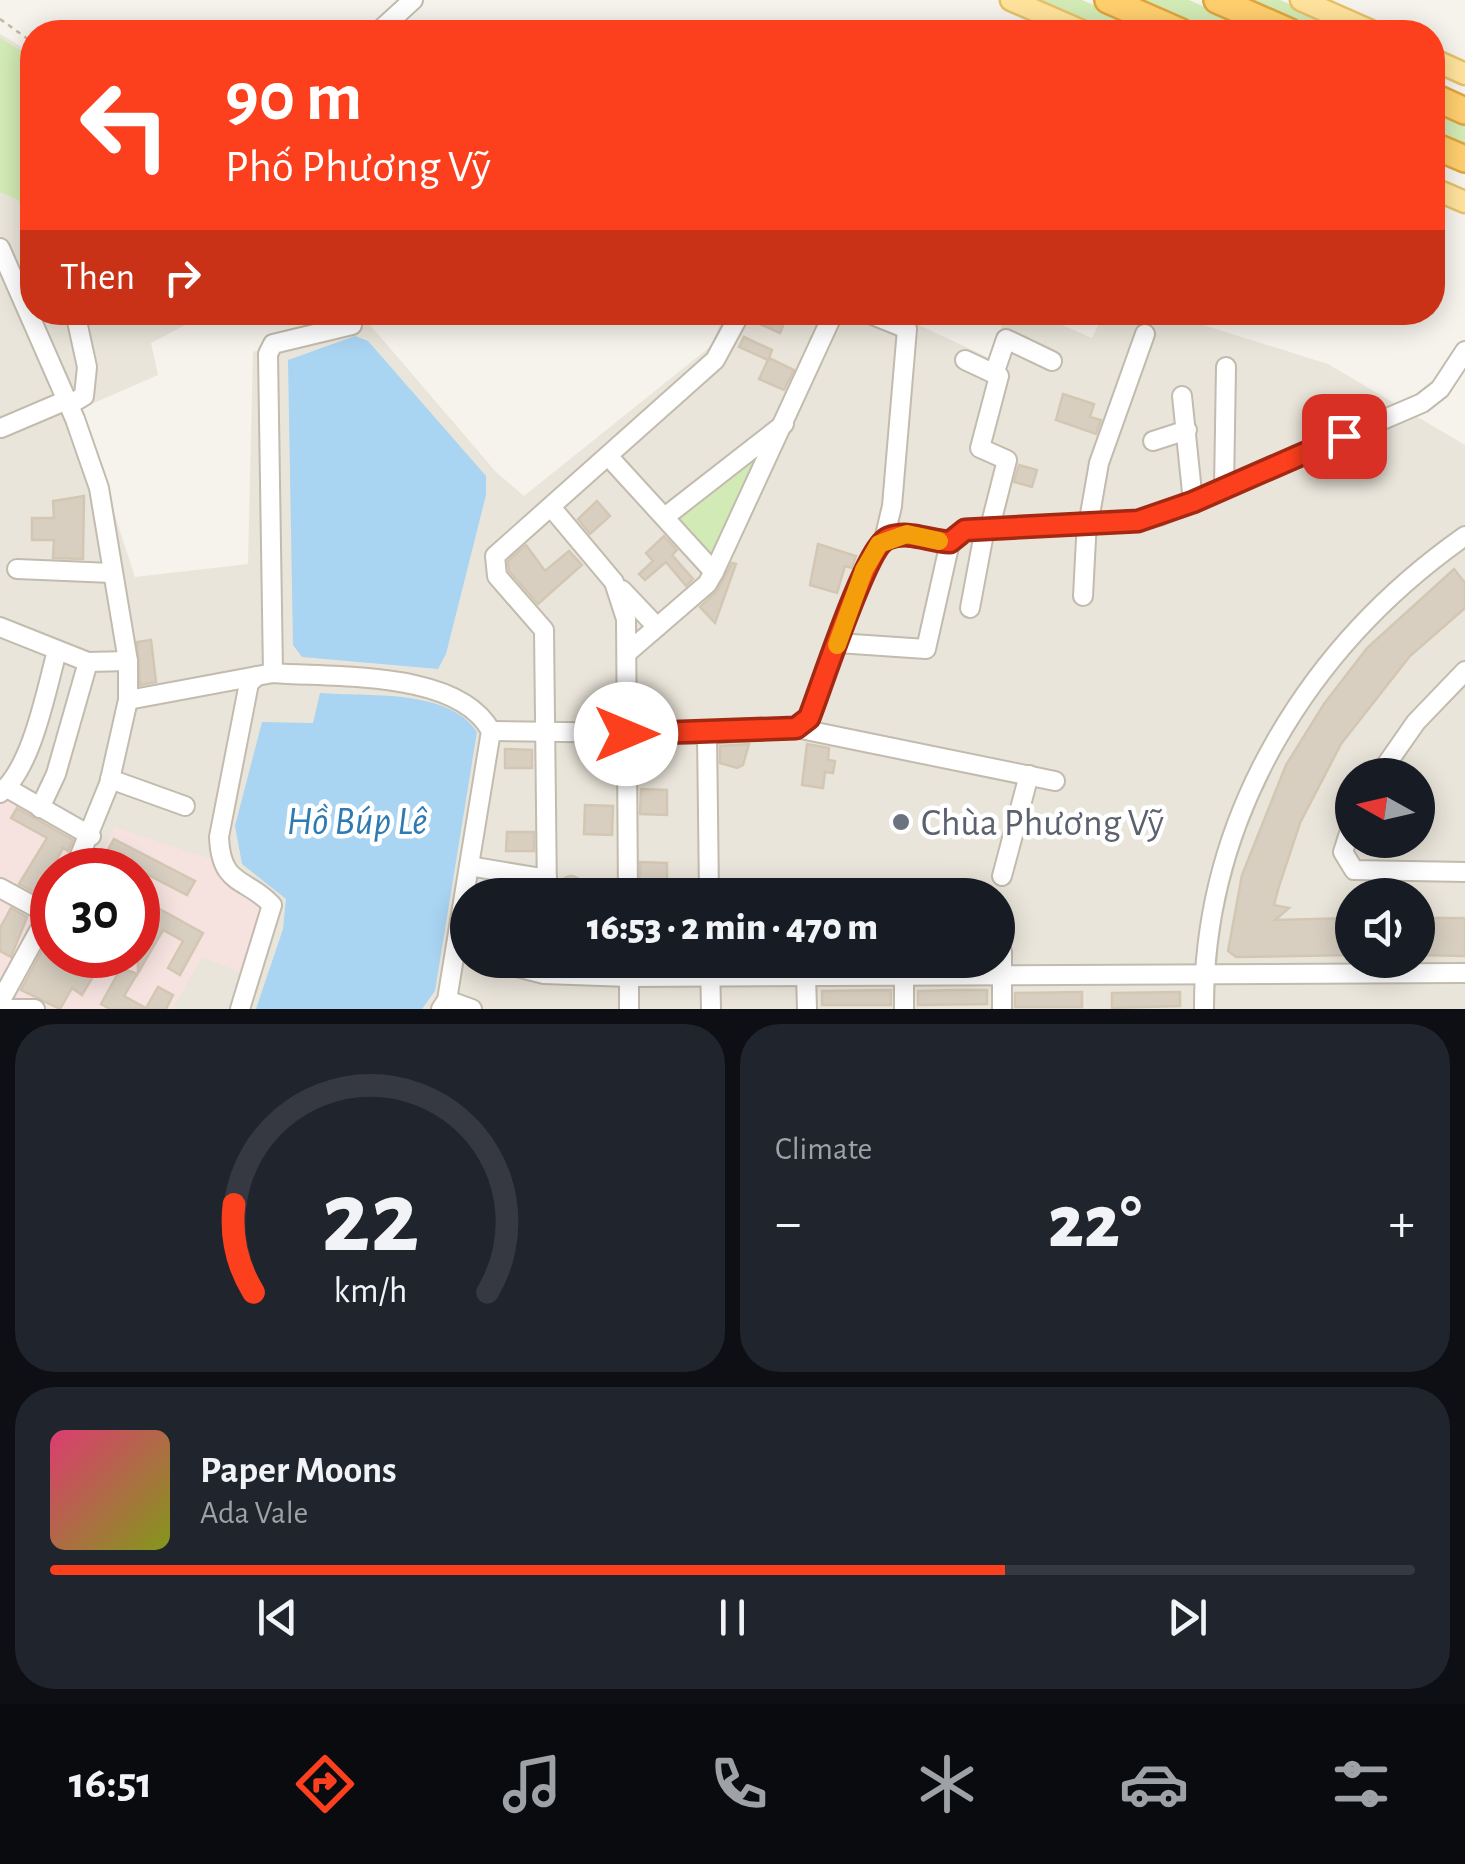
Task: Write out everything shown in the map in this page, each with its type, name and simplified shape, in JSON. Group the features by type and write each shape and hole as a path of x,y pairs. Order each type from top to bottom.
{"highway":[{"path":"1108,0 1153,20"},
{"path":"1218,0 1263,20"}],"main road":[{"path":"1012,0 1057,20"},
{"path":"1301,0 1346,20"}],"street":[{"path":"391,20 412,0"},
{"path":"0,248 20,293"},
{"path":"34,325 68,402 99,488 128,660 128,700 110,779 85,848"},
{"path":"1,428 84,396 88,367 78,325"},
{"path":"265,674 268,354 273,344 352,325"},
{"path":"547,878 544,630 497,576 493,564 500,551 715,360 734,325"},
{"path":"626,653 714,572 787,422 828,325"},
{"path":"796,728 809,718 864,570 884,540 892,506 907,329 897,325"},
{"path":"1083,596 1088,520 1099,463 1144,334"},
{"path":"994,374 1006,339 1052,361"},
{"path":"838,644 926,649 950,542 965,530 1088,520 1138,521 1193,502 1433,396 1465,351"},
{"path":"966,360 999,376 980,448 1006,460 970,608"},
{"path":"1224,488 1226,368"},
{"path":"1182,396 1193,502"},
{"path":"666,516 787,422"},
{"path":"1153,441 1187,430"},
{"path":"609,456 714,572"},
{"path":"551,507 657,626"},
{"path":"884,540 907,534 950,542"},
{"path":"1204,1009 1204,974 1214,899 1233,828 1274,741 1312,682 1365,620 1408,578 1465,536"},
{"path":"18,570 112,573"},
{"path":"614,582 626,618 628,878"},
{"path":"0,627 88,662 128,660"},
{"path":"57,651 25,754 3,791 91,836"},
{"path":"40,808 56,774 88,662"},
{"path":"1391,758 1416,722 1465,671"},
{"path":"240,1009 272,905 232,880 220,854 219,837 249,683 265,674"},
{"path":"128,700 265,674 425,686 474,707 491,731 468,878"},
{"path":"491,731 546,735 706,734 796,728 1055,781"},
{"path":"706,734 709,878"},
{"path":"1002,876 1029,775"},
{"path":"110,779 185,806"},
{"path":"1347,858 1354,870 1465,872"},
{"path":"469,866 514,878"},
{"path":"0,888 30,903"},
{"path":"30,937 8,962 3,1000 34,1009"},
{"path":"1015,974 1465,972"},
{"path":"453,978 444,1006 472,1009"},
{"path":"629,978 629,1009"},
{"path":"711,978 711,1009"},
{"path":"806,978 807,1009"},
{"path":"904,978 904,1009"},
{"path":"1002,978 1002,1009"}],"shaded area":[{"path":"0,34 20,46 20,325 185,325 151,343 158,375 80,409 135,577 248,564 253,352 345,325 370,325 496,472 524,496 711,346 720,325 919,325 994,360 1002,325 1062,325 1092,338 1098,325 1203,325 1328,364 1465,445 1465,1009 0,1009"},
{"path":"8,793 84,835 77,848 30,848 30,932 0,987 0,801"},
{"path":"114,827 214,860 228,885 262,906 263,918 243,973 202,957 172,1009 25,1009 4,998 30,955 30,978 160,978 160,848 105,848"}],"green space":[{"path":"1032,0 1082,0 1128,20 1077,20"},
{"path":"1139,0 1189,0 1235,20 1185,20"},
{"path":"1241,0 1280,0 1326,20 1286,20"},
{"path":"0,38 20,50 20,203 0,192"},
{"path":"1445,115 1465,123 1465,145 1445,136"},
{"path":"758,455 712,558 677,520 679,515"}],"water":[{"path":"355,336 368,341 486,476 486,495 446,654 438,669 302,657 293,645 288,360"},
{"name":"Hồ Búp Lê","path":"320,693 383,695 447,708 477,732 453,878 450,878 435,991 422,1009 256,1009 283,929 286,899 242,864 235,826 262,722 313,723"}],"building":[{"path":"762,325 783,325 780,333"},
{"path":"744,337 772,350 769,358 794,370 784,390 759,379 768,360 739,347"},
{"path":"1063,394 1094,404 1090,417 1101,420 1096,434 1056,420"},
{"path":"1019,465 1037,470 1032,487 1014,482"},
{"path":"84,496 83,559 53,558 54,540 32,540 32,518 54,518 53,501"},
{"path":"597,501 610,516 590,534 578,519"},
{"path":"664,536 677,550 672,555 693,579 686,586 666,562 645,580 639,574 653,561 646,553"},
{"path":"818,544 856,556 852,568 845,566 837,593 810,585"},
{"path":"526,545 545,571 569,551 582,565 538,604 509,571 508,561"},
{"path":"732,563 736,564 715,623 700,607 717,591"},
{"path":"1454,569 1465,583 1465,608 1410,656 1341,744 1300,823 1274,905 1289,908 1275,920 1335,918 1335,955 1236,957 1228,951 1242,875 1286,765 1324,704 1367,648"},
{"path":"151,640 156,682 140,685 137,642"},
{"path":"749,744 743,765 737,768 720,763 720,746"},
{"path":"807,744 829,748 828,760 835,761 833,773 825,772 823,788 802,785"},
{"path":"505,749 532,750 532,768 505,768"},
{"path":"641,789 667,790 667,815 640,814"},
{"path":"585,805 613,806 612,835 584,834"},
{"path":"17,808 73,840 69,848 41,848 47,838 11,818"},
{"path":"507,832 534,832 534,851 506,851"},
{"path":"114,839 131,848 109,848"},
{"path":"640,862 667,863 667,878 640,878"},
{"path":"160,863 195,881 187,895 160,881"},
{"path":"30,866 30,890 19,884"},
{"path":"11,908 27,917 11,957 0,951 0,928"},
{"path":"160,909 203,933 180,975 168,968 183,941 163,930 160,935"},
{"path":"1435,918 1465,918 1465,956 1435,955"},
{"path":"30,973 30,978 92,978 82,995 72,988 60,1009 21,990"},
{"path":"115,978 135,978 124,996 146,1008 158,987 173,995 166,1009 110,1009 101,1004"},
{"path":"891,990 891,1005 822,1005 822,991"},
{"path":"987,990 987,1004 918,1005 918,991"},
{"path":"1082,992 1082,1007 1015,1007 1015,993"},
{"path":"1180,992 1180,1006 1112,1008 1112,993"}],"slow traffic":[{"path":"837,645 864,570 879,544 907,534 939,541"}],"place":[{"name":"Chùa Phương Vỹ","path":"901,822"}],"route":[{"path":"626,734 796,728 809,718 868,561 888,538 907,534 950,542 965,530 1089,520 1138,521 1162,515 1344,436"}]}
